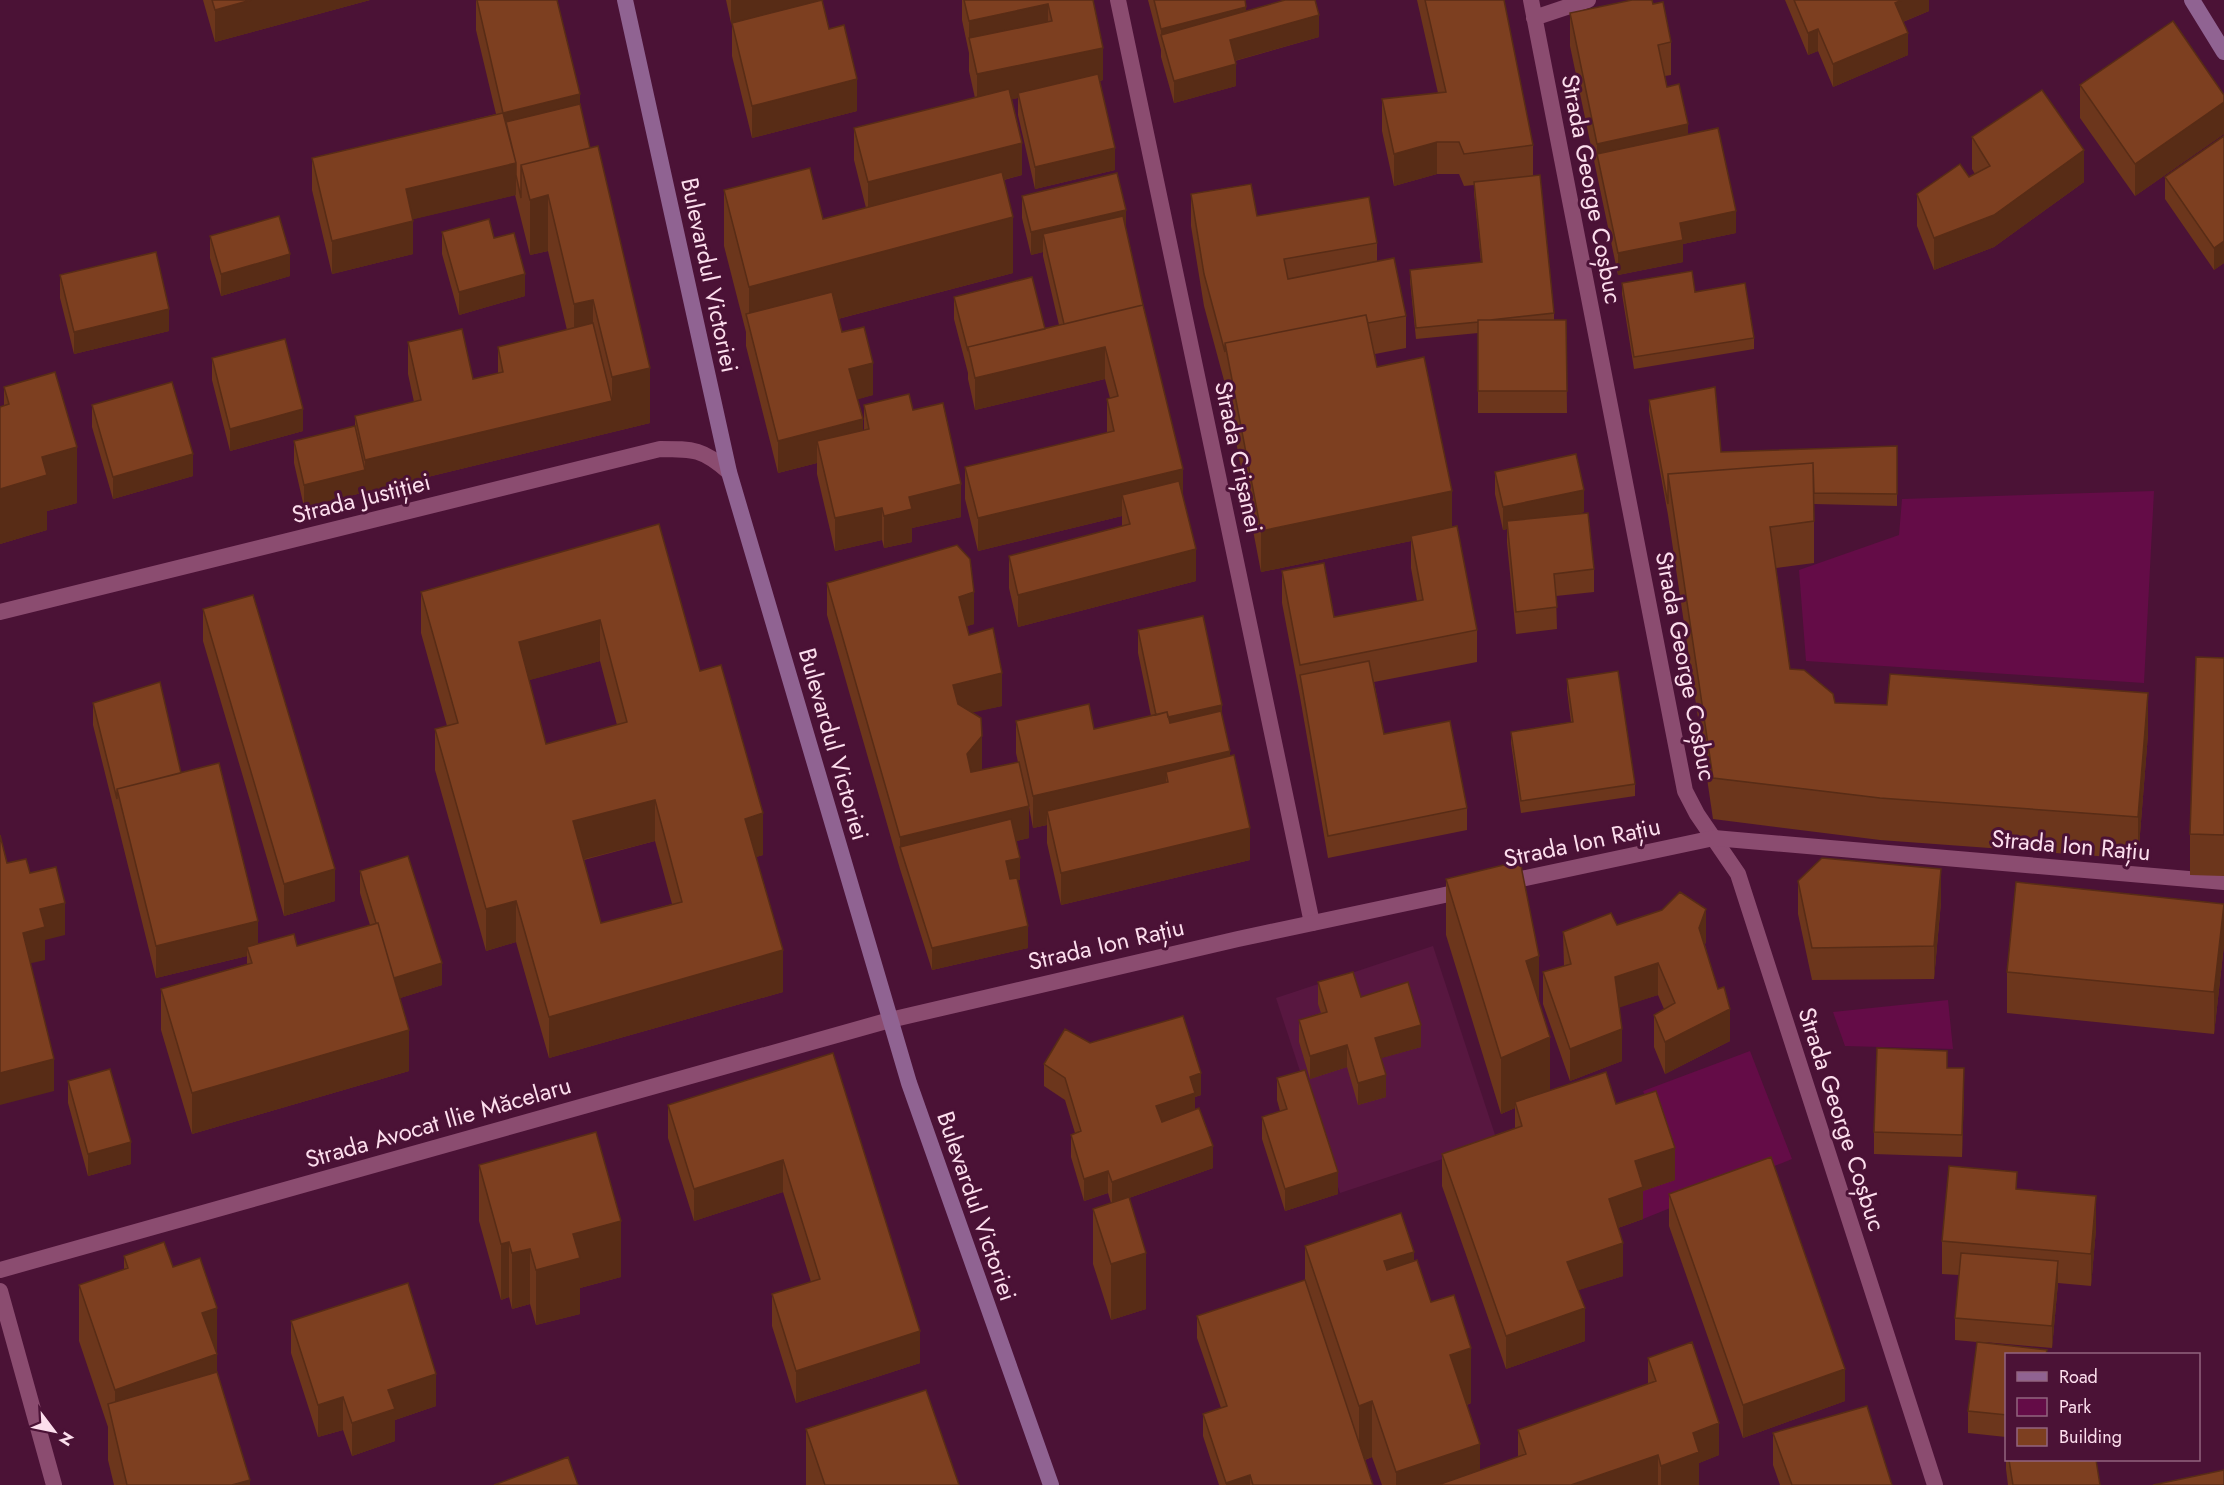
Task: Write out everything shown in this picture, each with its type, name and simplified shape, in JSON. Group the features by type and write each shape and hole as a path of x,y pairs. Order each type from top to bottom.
{"main road":[{"name":"Bulevardul Victoriei","path":"625,0 729,472 909,1083 1051,1485"},
{"path":"2192,0 2224,52"}],"street":[{"name":"Strada Crișanei","path":"1118,0 1312,923"},
{"name":"Strada George Coșbuc","path":"1531,0 1685,790 1696,814 1738,874 1935,1485"},
{"path":"1534,18 1588,0"},
{"name":"Strada Justiției","path":"0,612 660,449 693,449 713,458 729,472"},
{"name":"Strada Ion Rațiu","path":"890,1020 998,993 1312,923 1714,838 2224,882"},
{"name":"Strada Avocat Ilie Măcelaru","path":"0,1270 890,1020"},
{"path":"0,1291 54,1485"}],"shaded area":[{"path":"1433,946 1497,1141 1340,1193 1276,998"}],"green space":[{"path":"2154,491 2144,683 1806,661 1799,570 1899,535 1902,499"},
{"path":"1948,1000 1953,1049 1845,1046 1833,1012"},
{"path":"1750,1051 1792,1159 1643,1219 1635,1193 1656,1124 1643,1091"}],"building":[{"path":"212,0 251,0 215,10"},
{"path":"477,0 557,0 580,94 503,113"},
{"path":"822,0 829,29 844,25 857,79 752,106 732,23"},
{"path":"964,0 1093,0 1103,48 977,74 969,38 1052,21 1048,4 969,21"},
{"path":"1154,0 1245,0 1246,7 1161,29"},
{"path":"1285,0 1315,0 1319,15 1230,40 1236,64 1174,81 1161,35"},
{"path":"1425,0 1504,0 1533,145 1464,154 1459,142 1437,142 1394,154 1382,99 1446,92"},
{"path":"1632,0 1652,0 1653,4 1663,2 1671,42 1658,45 1667,87 1679,84 1688,124 1597,144 1570,13"},
{"path":"1794,0 1902,0 1895,3 1908,33 1833,64 1818,29 1808,33"},
{"path":"2173,21 2224,95 2224,102 2135,164 2080,85"},
{"path":"1098,74 1115,148 1035,167 1018,93"},
{"path":"1009,89 1022,143 868,182 854,128"},
{"path":"2042,90 2084,150 1994,215 1934,238 1917,194 1960,164 1969,177 1990,166 1972,137"},
{"path":"580,104 590,148 521,165 521,198 516,163 506,122"},
{"path":"503,113 516,163 406,189 413,221 332,241 312,158"},
{"path":"1718,128 1736,211 1680,223 1683,240 1618,253 1597,154"},
{"path":"2224,136 2224,241 2214,248 2165,177"},
{"path":"598,146 650,368 612,377 593,300 574,304 548,195 530,200 521,165"},
{"path":"810,168 823,219 1002,172 1013,217 749,287 724,190"},
{"path":"1117,173 1126,210 1031,232 1022,196"},
{"path":"1540,175 1554,313 1416,328 1410,270 1482,262 1474,182"},
{"path":"1251,184 1257,216 1369,197 1377,243 1284,259 1288,279 1394,258 1406,316 1368,323 1366,315 1225,343 1225,352 1204,274 1191,194"},
{"path":"279,216 290,254 221,274 210,236"},
{"path":"1123,216 1143,305 1064,324 1043,234"},
{"path":"489,219 494,238 514,233 525,274 459,292 442,232"},
{"path":"156,252 169,309 74,332 60,275"},
{"path":"1692,271 1695,292 1745,283 1754,338 1634,357 1622,283"},
{"path":"1032,277 1045,329 968,347 968,351 954,297"},
{"path":"832,292 842,332 864,327 873,363 849,369 863,419 778,441 746,314"},
{"path":"1143,305 1183,469 978,518 965,467 1114,431 1107,399 1118,396 1105,347 975,378 968,347"},
{"path":"1366,315 1377,367 1424,357 1452,491 1261,531 1225,343"},
{"path":"1478,320 1566,320 1567,391 1478,391"},
{"path":"593,323 612,401 365,460 355,416 421,400 408,342 462,329 473,379 503,372 498,347"},
{"path":"285,339 303,409 230,429 212,358"},
{"path":"55,372 77,447 42,457 47,475 0,489 0,407 9,404 4,387"},
{"path":"172,382 193,454 113,477 92,405"},
{"path":"1715,387 1721,452 1897,446 1897,494 1814,493 1813,463 1668,474 1668,504 1649,400"},
{"path":"909,394 913,410 943,403 961,484 909,497 912,509 884,516 882,508 835,518 817,441 869,429 864,405"},
{"path":"355,426 365,470 304,485 294,441"},
{"path":"1576,454 1584,490 1503,507 1495,472"},
{"path":"1813,463 1814,521 1770,527 1790,669 1804,670 1833,694 1835,703 1887,705 1890,674 2148,693 2138,817 1880,798 1713,778 1668,474"},
{"path":"1179,481 1196,549 1018,595 1009,556 1130,524 1122,495"},
{"path":"1588,513 1594,569 1554,574 1557,607 1516,612 1507,521"},
{"path":"659,524 700,671 721,665 763,813 745,819 783,950 549,1017 516,901 486,909 435,729 458,723 421,592","holes":["600,620 627,722 546,744 519,642","655,800 682,902 601,923 573,821"]},
{"path":"1457,526 1477,630 1300,665 1282,571 1324,563 1334,617 1423,600 1411,536"},
{"path":"957,545 970,559 974,592 959,597 969,635 993,628 1002,673 953,685 958,704 981,718 982,736 967,754 971,772 1019,762 1029,806 900,837 827,583"},
{"path":"253,595 335,869 284,884 203,609"},
{"path":"1203,616 1222,705 1168,717 1167,712 1156,715 1138,630"},
{"path":"2196,657 2224,658 2224,835 2190,834"},
{"path":"1369,661 1384,734 1450,721 1467,808 1328,836 1300,675"},
{"path":"1618,671 1635,784 1521,801 1511,732 1573,722 1567,679"},
{"path":"160,682 181,773 117,789 117,799 93,703"},
{"path":"1089,704 1094,729 1167,712 1170,723 1221,711 1230,751 1033,796 1016,721"},
{"path":"1234,755 1250,828 1061,873 1047,811 1168,782 1166,772"},
{"path":"219,763 258,921 156,946 117,789"},
{"path":"1011,819 1020,858 1006,861 1010,879 1017,878 1028,926 932,948 900,847"},
{"path":"0,835 7,863 26,859 30,873 56,867 65,903 40,909 45,927 23,933 54,1059 0,1073"},
{"path":"408,856 442,963 394,978 360,871"},
{"path":"1822,858 1941,869 1934,946 1812,948 1798,881"},
{"path":"1520,861 1539,956 1526,961 1550,1037 1501,1058 1446,879"},
{"path":"2016,882 2224,904 2214,992 2007,972"},
{"path":"1680,892 1706,909 1699,928 1718,989 1724,987 1730,1009 1665,1042 1654,1015 1675,1003 1658,963 1615,977 1622,1029 1570,1049 1543,972 1571,964 1563,932 1611,913 1617,925 1662,910"},
{"path":"378,923 409,1030 192,1093 161,989 252,963 247,947 294,934 297,946"},
{"path":"1353,972 1361,997 1408,982 1421,1025 1375,1038 1386,1075 1358,1083 1347,1045 1310,1056 1299,1020 1327,1012 1318,982"},
{"path":"1183,1016 1201,1073 1190,1077 1195,1093 1156,1106 1162,1122 1199,1108 1213,1146 1112,1182 1108,1171 1084,1179 1071,1135 1081,1131 1065,1078 1044,1064 1065,1029 1090,1043"},
{"path":"1877,1048 1947,1051 1947,1068 1964,1068 1962,1135 1874,1132"},
{"path":"833,1053 920,1331 796,1371 772,1294 820,1279 783,1160 694,1189 668,1105"},
{"path":"110,1069 131,1142 88,1154 68,1081"},
{"path":"1305,1070 1338,1172 1285,1189 1262,1117 1287,1109 1277,1078"},
{"path":"1606,1072 1616,1104 1656,1091 1675,1148 1635,1161 1643,1187 1609,1199 1623,1243 1567,1262 1585,1308 1506,1336 1442,1154 1522,1126 1515,1102"},
{"path":"596,1132 621,1221 573,1234 580,1258 536,1270 530,1249 512,1253 509,1242 501,1244 479,1165"},
{"path":"1771,1157 1845,1369 1743,1405 1669,1194"},
{"path":"1949,1166 2017,1172 2016,1189 2096,1196 2091,1254 1942,1241"},
{"path":"1129,1197 1146,1253 1111,1264 1093,1209"},
{"path":"1401,1213 1414,1252 1384,1261 1387,1270 1417,1260 1431,1302 1454,1295 1471,1348 1450,1355 1480,1444 1396,1472 1372,1401 1359,1406 1305,1246"},
{"path":"164,1242 173,1267 200,1258 217,1308 202,1313 217,1354 115,1390 79,1285 128,1268 124,1256"},
{"path":"1961,1253 2058,1261 2052,1326 1955,1318"},
{"path":"1305,1280 1373,1485 1253,1485 1250,1475 1226,1483 1203,1414 1227,1406 1197,1316"},
{"path":"408,1283 436,1374 388,1390 395,1409 352,1423 343,1397 318,1405 291,1321"},
{"path":"1692,1342 1719,1423 1693,1433 1699,1452 1661,1466 1658,1455 1571,1485 1438,1485 1526,1454 1518,1430 1656,1381 1648,1358"},
{"path":"1977,1342 2047,1350 2046,1353 2005,1353 2005,1415 1968,1411"},
{"path":"217,1372 250,1480 232,1485 127,1485 108,1404"},
{"path":"926,1390 959,1485 825,1485 806,1429"},
{"path":"1867,1406 1892,1485 1792,1485 1773,1433"},
{"path":"568,1457 578,1485 494,1485"},
{"path":"2009,1461 2096,1461 2100,1485 2013,1485"},
{"path":"2224,1470 2224,1485 2153,1485"}]}
